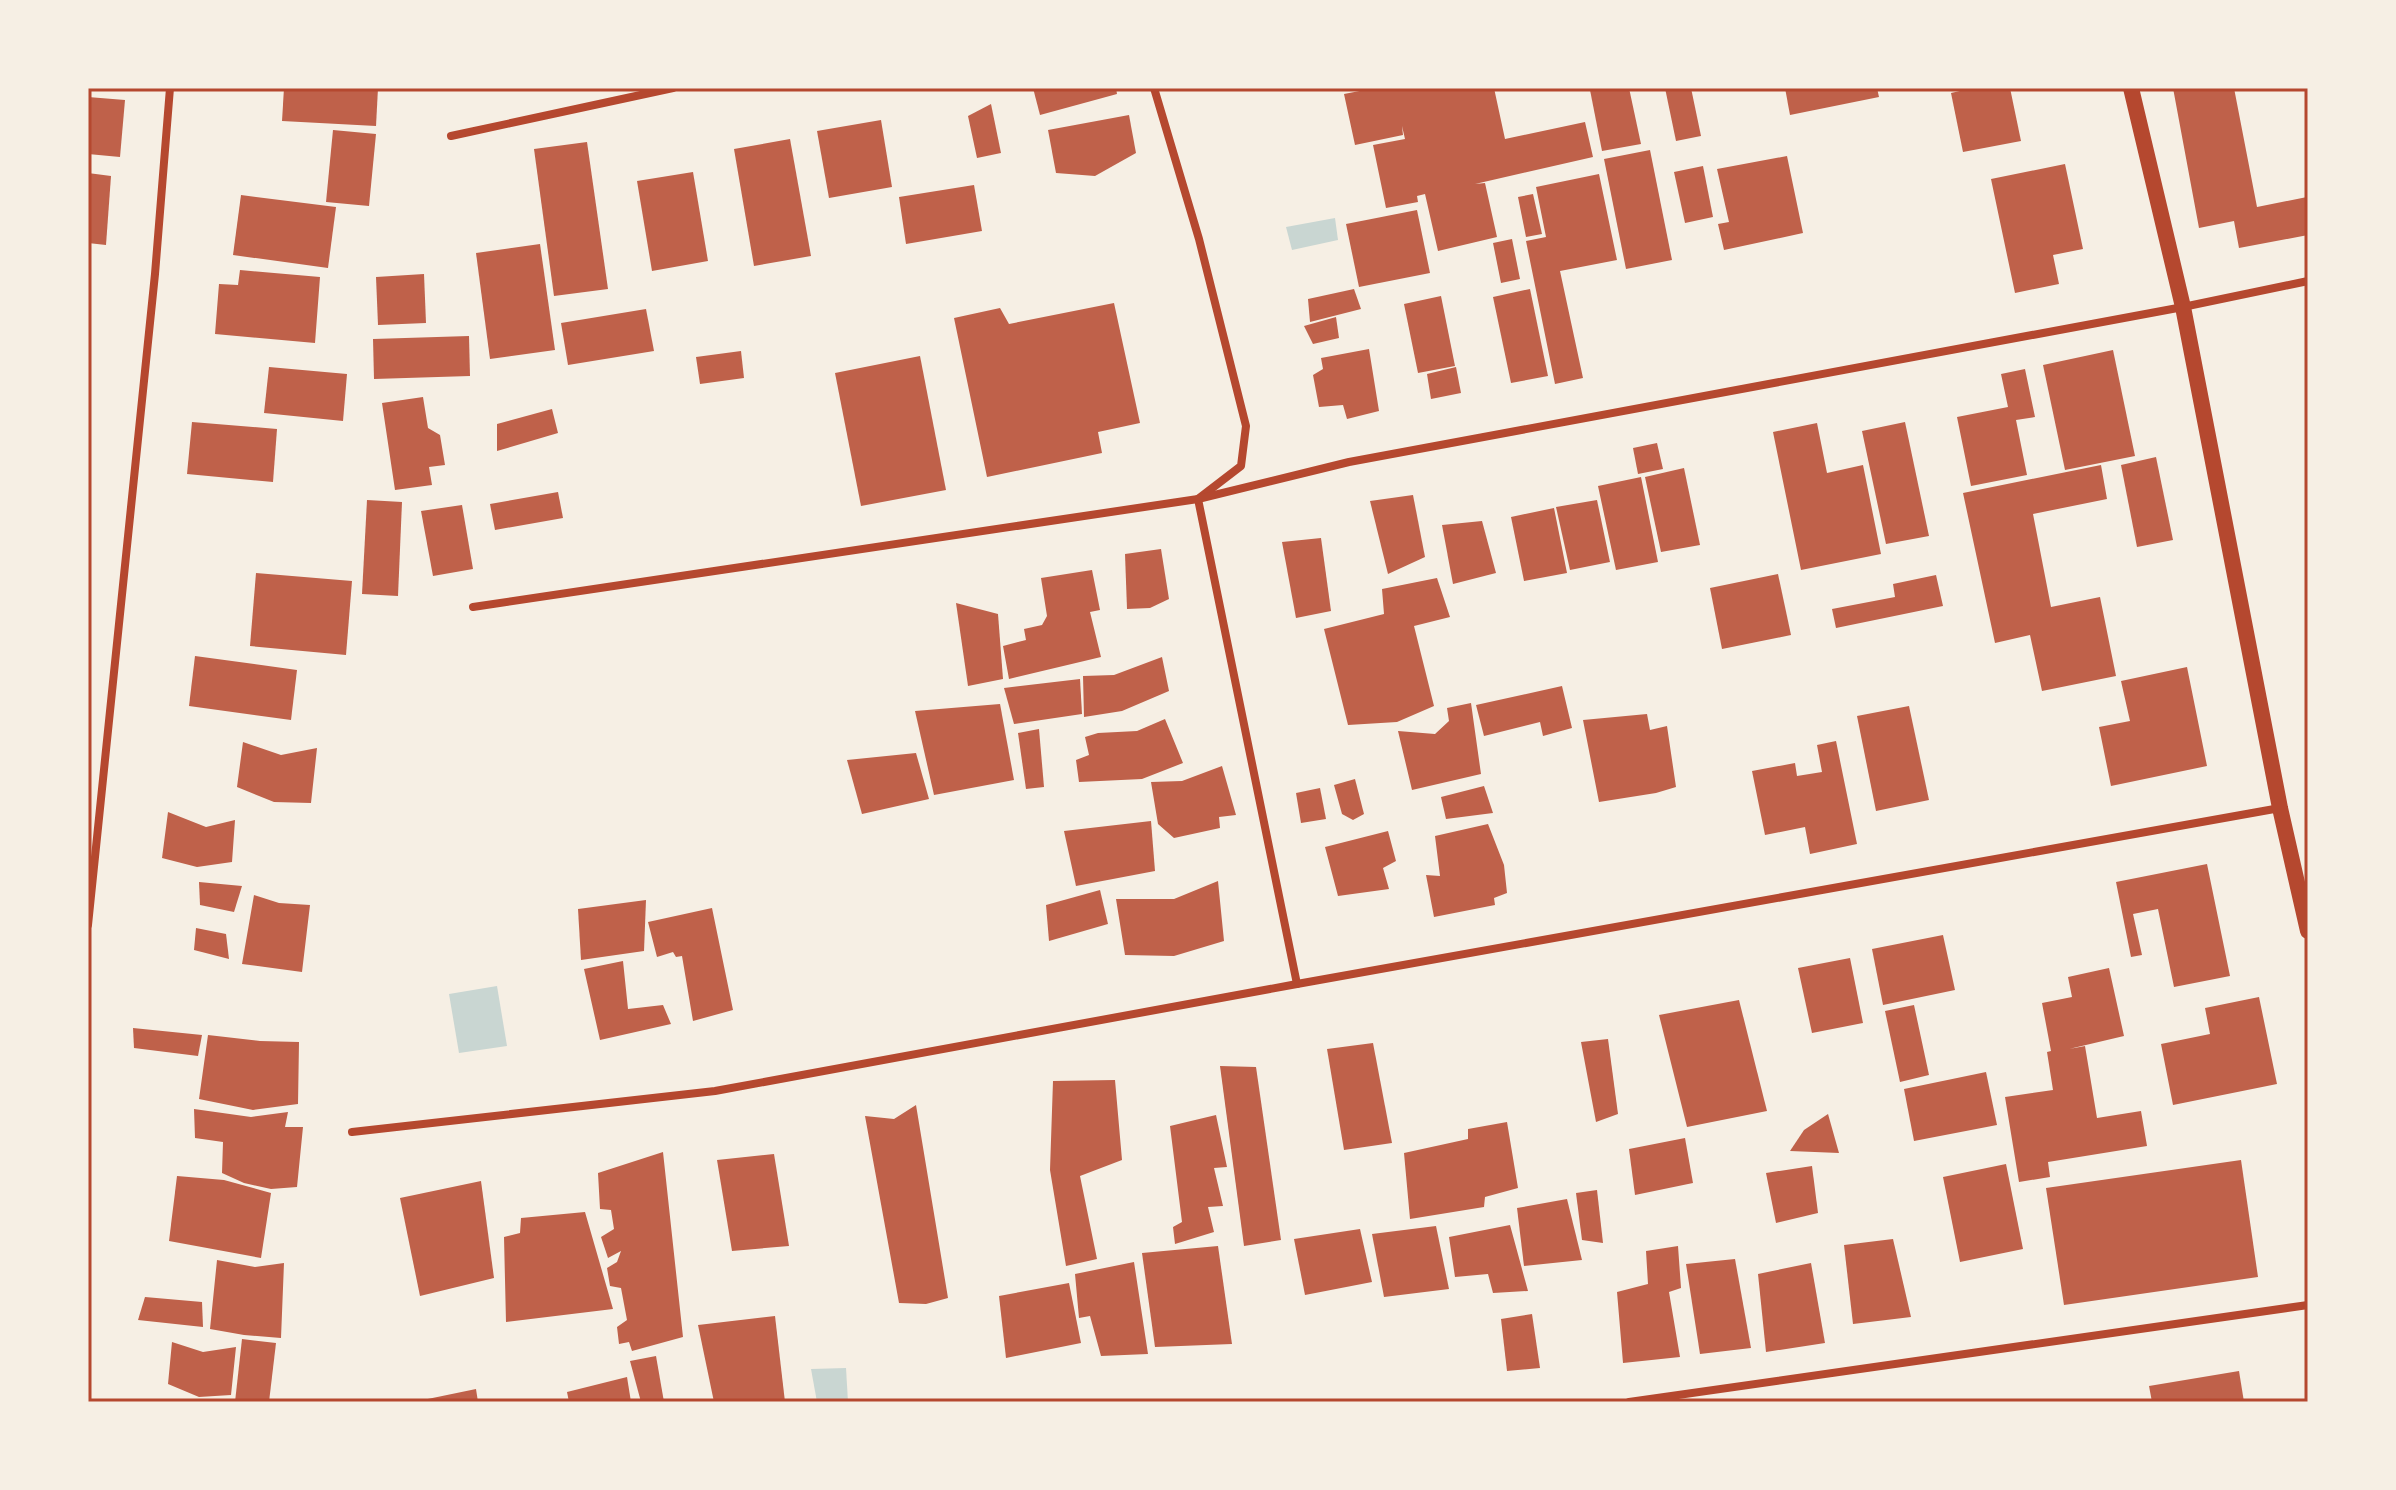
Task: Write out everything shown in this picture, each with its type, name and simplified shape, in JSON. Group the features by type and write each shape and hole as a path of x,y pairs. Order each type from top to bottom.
{"main road":[{"path":"2131,88 2183,307 2280,808 2308,931"}],"street":[{"path":"88,925 155,274 170,88"},
{"path":"451,136 673,88"},
{"path":"1154,88 1199,239 1246,426 1241,466 1198,499"},
{"path":"473,607 1198,499 1349,462 2308,281"},
{"path":"1198,499 1297,984"},
{"path":"352,1132 715,1091 2280,808"},
{"path":"1629,1402 2308,1305"}],"shaded area":[{"path":"1335,218 1338,240 1292,250 1286,227"},
{"path":"497,986 507,1046 459,1053 449,994"},
{"path":"846,1368 848,1402 817,1402 811,1369"}],"building":[{"path":"284,88 378,88 376,126 282,121"},
{"path":"1033,88 1116,88 1117,94 1040,115"},
{"path":"1375,88 1494,88 1505,139 1585,122 1593,157 1475,184 1485,183 1497,237 1438,251 1425,194 1417,196 1418,202 1386,208 1373,145 1405,139 1402,126 1403,135 1355,145 1344,94"},
{"path":"1629,88 1641,144 1602,151 1590,90"},
{"path":"1665,88 1691,88 1701,136 1676,141"},
{"path":"1785,88 1877,88 1879,97 1790,115"},
{"path":"1973,88 2010,88 2021,141 1963,152 1951,93"},
{"path":"2173,88 2234,88 2257,207 2307,197 2308,235 2239,248 2234,221 2199,228"},
{"path":"88,97 125,100 120,157 88,154"},
{"path":"991,104 1001,153 977,158 968,116"},
{"path":"1129,115 1136,153 1095,176 1056,173 1048,130"},
{"path":"881,120 892,187 829,198 817,131"},
{"path":"333,130 376,134 369,206 326,202"},
{"path":"790,139 811,256 754,266 734,149"},
{"path":"587,142 608,289 554,296 534,149"},
{"path":"1650,150 1672,260 1626,269 1604,159"},
{"path":"1787,156 1803,233 1724,250 1718,224 1729,222 1717,169"},
{"path":"2065,164 2083,249 2053,255 2059,284 2015,293 1991,179"},
{"path":"1703,166 1713,217 1685,223 1674,172"},
{"path":"693,172 708,261 652,271 637,181"},
{"path":"88,173 111,176 106,245 88,243"},
{"path":"1599,174 1617,260 1560,271 1583,378 1555,384 1526,241 1546,237 1536,187"},
{"path":"974,185 982,231 906,244 899,197"},
{"path":"1533,194 1542,234 1526,237 1518,197"},
{"path":"241,195 336,207 328,268 233,255"},
{"path":"1417,210 1430,273 1359,287 1346,224"},
{"path":"1512,239 1520,279 1501,283 1493,243"},
{"path":"540,244 555,350 490,359 476,253"},
{"path":"240,270 320,277 315,343 215,334 219,284 238,285"},
{"path":"424,274 426,323 378,325 376,277"},
{"path":"1354,289 1361,309 1310,322 1308,299"},
{"path":"1530,289 1548,376 1511,383 1493,297"},
{"path":"1441,296 1455,366 1418,373 1404,304"},
{"path":"1114,303 1140,423 1098,432 1102,453 987,477 954,318 1000,308 1009,324"},
{"path":"646,309 654,351 568,365 561,323"},
{"path":"1336,317 1339,338 1313,344 1304,326"},
{"path":"469,336 470,376 374,379 373,339"},
{"path":"1369,349 1379,411 1347,419 1343,405 1319,407 1313,375 1323,369 1321,358"},
{"path":"2113,350 2135,456 2065,470 2043,365"},
{"path":"741,351 744,378 700,384 696,357"},
{"path":"920,356 946,490 861,506 835,373"},
{"path":"269,367 347,374 343,421 264,413"},
{"path":"1456,367 1461,393 1431,399 1427,374"},
{"path":"2025,369 2035,417 2016,420 2027,475 1971,486 1957,417 2008,407 2001,374"},
{"path":"423,397 428,428 440,435 445,465 429,467 432,485 395,490 382,403"},
{"path":"552,409 558,433 497,451 497,424"},
{"path":"192,422 277,429 273,482 187,474"},
{"path":"1905,422 1929,536 1886,544 1862,431"},
{"path":"1817,423 1827,473 1863,465 1881,554 1801,570 1773,432"},
{"path":"1657,443 1663,469 1638,474 1633,448"},
{"path":"2156,457 2173,540 2137,547 2121,465"},
{"path":"2101,465 2107,499 2033,514 2051,607 2100,597 2116,676 2042,691 2030,635 1995,643 1963,493"},
{"path":"1684,468 1700,545 1661,552 1645,477"},
{"path":"1641,477 1658,562 1616,570 1598,486"},
{"path":"558,492 563,518 495,530 490,504"},
{"path":"1413,495 1425,557 1388,574 1370,501"},
{"path":"367,500 402,502 398,596 362,594"},
{"path":"1597,500 1610,562 1570,570 1556,507"},
{"path":"462,505 473,569 433,576 421,511"},
{"path":"1554,508 1567,573 1524,581 1511,517"},
{"path":"1482,521 1496,573 1453,584 1442,525"},
{"path":"1321,538 1331,611 1296,618 1282,542"},
{"path":"1161,549 1169,599 1150,608 1127,609 1125,554"},
{"path":"1092,570 1100,610 1090,612 1101,657 1009,679 1003,646 1026,640 1024,629 1042,625 1047,616 1041,578"},
{"path":"256,573 352,581 346,655 250,646"},
{"path":"1778,574 1791,635 1722,649 1710,588"},
{"path":"1936,575 1943,606 1836,628 1832,609 1895,597 1893,584"},
{"path":"1437,578 1450,617 1414,626 1434,706 1397,722 1348,725 1324,629 1384,614 1382,589"},
{"path":"956,603 998,614 1003,679 968,686"},
{"path":"195,656 297,670 291,720 189,706"},
{"path":"1162,657 1169,691 1122,711 1084,717 1083,676 1114,675"},
{"path":"2187,667 2207,766 2111,786 2099,727 2130,721 2121,681"},
{"path":"1080,679 1082,714 1014,724 1004,688"},
{"path":"1562,686 1572,728 1543,736 1540,722 1484,736 1476,705"},
{"path":"1471,703 1481,774 1412,790 1398,731 1435,734 1449,721 1447,708"},
{"path":"1000,704 1014,780 934,795 915,711"},
{"path":"1909,706 1929,800 1876,811 1857,716"},
{"path":"1647,714 1650,730 1667,726 1676,787 1599,802 1583,720"},
{"path":"1165,719 1183,763 1142,779 1079,782 1076,760 1089,755 1085,737 1098,733 1137,731"},
{"path":"1039,729 1044,787 1026,789 1018,733"},
{"path":"1836,741 1857,844 1810,854 1805,827 1765,835 1752,771 1795,763 1797,776 1822,772 1817,745"},
{"path":"243,742 281,755 317,748 311,803 274,802 237,787"},
{"path":"916,753 929,799 862,814 847,760"},
{"path":"1222,766 1236,815 1219,817 1220,828 1174,838 1158,824 1151,782 1182,781"},
{"path":"1355,779 1364,814 1353,820 1342,814 1334,785"},
{"path":"1484,786 1493,813 1446,819 1441,797"},
{"path":"1320,788 1326,819 1301,823 1296,793"},
{"path":"168,812 206,827 235,820 232,862 197,867 162,858"},
{"path":"1151,821 1155,871 1076,886 1064,831"},
{"path":"1488,824 1504,865 1507,893 1494,898 1495,905 1434,917 1426,875 1440,876 1435,836"},
{"path":"1388,831 1396,861 1383,868 1389,889 1338,896 1325,847"},
{"path":"2207,864 2230,976 2174,987 2158,909 2133,914 2142,955 2131,957 2116,882"},
{"path":"1218,881 1224,941 1174,956 1125,955 1116,899 1174,899"},
{"path":"199,882 242,886 234,912 200,905"},
{"path":"1100,890 1108,924 1049,941 1046,905"},
{"path":"254,895 279,903 310,905 302,972 242,964"},
{"path":"646,900 644,951 581,960 578,909"},
{"path":"712,908 733,1010 693,1021 682,956 676,957 673,952 657,957 648,922"},
{"path":"196,928 226,934 229,959 194,950"},
{"path":"1943,935 1955,990 1883,1005 1872,949"},
{"path":"1850,958 1863,1023 1812,1033 1798,968"},
{"path":"623,961 628,1009 663,1005 671,1024 600,1040 584,969"},
{"path":"2109,968 2124,1036 2069,1049 2085,1046 2097,1118 2141,1111 2147,1146 2048,1162 2050,1177 2019,1182 2005,1097 2053,1090 2047,1052 2051,1051 2042,1003 2072,997 2068,977"},
{"path":"2259,997 2277,1084 2173,1105 2161,1044 2210,1034 2205,1008"},
{"path":"1739,1000 1767,1111 1687,1127 1659,1015"},
{"path":"1914,1005 1929,1075 1900,1082 1885,1011"},
{"path":"133,1028 202,1035 198,1056 134,1048"},
{"path":"208,1035 299,1042 298,1104 253,1110 199,1099"},
{"path":"1608,1039 1618,1114 1596,1122 1581,1042"},
{"path":"1373,1043 1392,1143 1344,1150 1327,1049"},
{"path":"1220,1066 1256,1067 1281,1240 1244,1246"},
{"path":"1986,1072 1997,1125 1914,1141 1904,1089"},
{"path":"1115,1080 1122,1160 1080,1176 1097,1259 1066,1266 1050,1170 1053,1081"},
{"path":"916,1105 948,1298 926,1304 899,1303 865,1116 894,1119"},
{"path":"194,1109 251,1117 288,1112 285,1127 303,1127 297,1187 271,1189 244,1183 222,1173 223,1142 195,1138"},
{"path":"1828,1114 1839,1153 1790,1151 1804,1130"},
{"path":"1216,1115 1227,1167 1214,1168 1223,1206 1208,1207 1214,1232 1175,1244 1173,1227 1182,1222 1170,1126"},
{"path":"1507,1122 1518,1188 1485,1197 1484,1207 1410,1219 1404,1153 1468,1139 1468,1129"},
{"path":"1685,1138 1693,1183 1635,1195 1629,1149"},
{"path":"663,1152 683,1337 632,1351 629,1342 619,1344 617,1327 627,1320 621,1288 610,1286 607,1268 617,1262 621,1251 608,1258 601,1237 614,1229 611,1210 600,1209 598,1173"},
{"path":"774,1154 789,1246 732,1251 717,1160"},
{"path":"2241,1160 2258,1277 2064,1305 2046,1188"},
{"path":"2006,1164 2023,1249 1960,1262 1943,1177"},
{"path":"1812,1166 1818,1213 1776,1223 1766,1173"},
{"path":"177,1176 224,1180 271,1193 261,1258 169,1241"},
{"path":"481,1181 494,1278 420,1296 400,1198"},
{"path":"1597,1190 1603,1243 1582,1240 1576,1193"},
{"path":"1567,1199 1582,1260 1524,1266 1517,1208"},
{"path":"585,1212 613,1309 506,1322 504,1237 520,1233 521,1218"},
{"path":"1510,1225 1528,1291 1493,1293 1488,1274 1455,1277 1449,1237"},
{"path":"1436,1226 1449,1289 1384,1297 1372,1234"},
{"path":"1360,1229 1372,1282 1305,1295 1294,1239"},
{"path":"1893,1239 1911,1317 1853,1324 1844,1245"},
{"path":"1218,1246 1232,1344 1155,1347 1142,1253"},
{"path":"1678,1246 1681,1288 1669,1292 1680,1357 1623,1363 1617,1292 1648,1284 1646,1251"},
{"path":"1735,1259 1751,1348 1700,1354 1686,1264"},
{"path":"217,1260 255,1267 284,1263 281,1338 210,1329"},
{"path":"1134,1262 1148,1354 1101,1356 1090,1316 1079,1318 1075,1274"},
{"path":"1811,1263 1825,1343 1766,1352 1758,1274"},
{"path":"1069,1283 1081,1343 1006,1358 999,1296"},
{"path":"145,1297 202,1302 203,1327 138,1320"},
{"path":"1532,1314 1540,1368 1507,1371 1501,1319"},
{"path":"775,1316 785,1402 714,1402 698,1325"},
{"path":"242,1339 276,1343 269,1402 235,1402"},
{"path":"172,1342 203,1352 236,1347 231,1395 199,1397 168,1384"},
{"path":"656,1356 664,1402 641,1402 630,1361"},
{"path":"2239,1371 2244,1402 2152,1402 2149,1386"},
{"path":"627,1377 631,1402 569,1402 567,1392"},
{"path":"476,1389 478,1402 418,1402 418,1401"}]}
